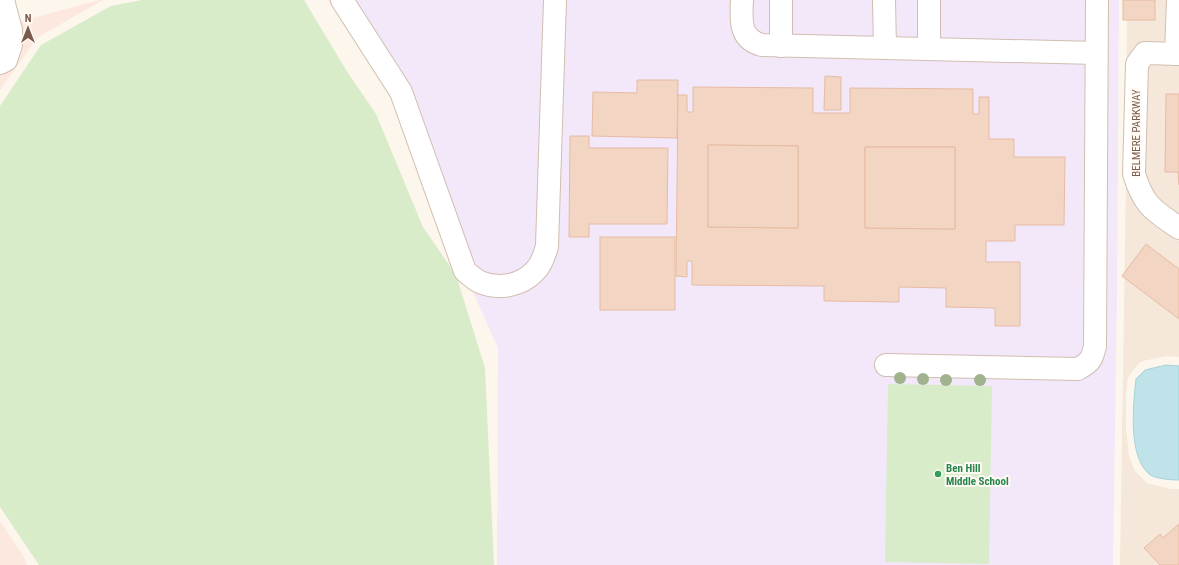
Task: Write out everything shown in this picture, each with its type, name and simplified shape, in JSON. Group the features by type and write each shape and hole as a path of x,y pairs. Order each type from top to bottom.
{"street":[{"path":"3,0 11,30 4,52"},
{"path":"342,0 401,92 465,271 480,282 497,286 510,286 536,271 547,246 555,0"},
{"path":"742,0 742,26 745,34 755,43 762,45 1096,53"},
{"path":"781,0 781,46"},
{"path":"884,0 885,48"},
{"path":"929,0 929,49"},
{"path":"886,365 1078,369 1089,363 1093,357 1095,346 1097,0"},
{"name":"BELMERE PARKWAY","path":"1178,0 1178,54 1145,53 1137,64 1134,174 1139,190 1149,207 1179,228"}],"shaded area":[{"path":"103,0 38,37 0,90 0,27"},
{"path":"328,0 1119,0 1113,565 497,565 498,348 420,173 391,97 381,77"},
{"path":"1127,0 1179,0 1179,43 1145,43 1126,124"},
{"path":"1149,63 1179,64 1179,216 1156,200 1144,173 1145,68"},
{"path":"1126,178 1131,196 1144,216 1179,241 1179,357 1167,356 1143,361 1139,363 1131,373 1128,378 1126,394 1126,429 1129,456 1135,471 1147,483 1171,489 1179,489 1179,565 1120,565"},
{"path":"0,521 24,557 27,565 0,565"}],"green space":[{"path":"142,0 304,0 348,73 376,114 423,227 456,275 485,368 494,565 39,565 0,507 0,106 41,45 111,6"},
{"name":"Ben Hill Middle School","path":"888,384 992,386 989,564 885,562"}],"water":[{"path":"1166,365 1179,366 1179,480 1159,478 1149,474 1142,466 1135,443 1133,416 1136,379 1145,370"}],"building":[{"path":"1123,0 1155,0 1155,20 1123,20"},
{"path":"825,76 841,77 841,110 824,110"},
{"path":"637,80 678,80 677,138 592,136 593,92 637,93"},
{"path":"693,87 813,88 813,113 850,113 850,88 973,89 973,114 979,114 979,97 989,97 989,139 1014,139 1014,157 1065,157 1064,225 1015,225 1015,241 986,241 986,262 1020,262 1020,326 995,326 995,308 946,307 946,288 899,287 899,302 824,301 824,286 692,285 692,261 687,261 687,277 676,276 678,95 687,95 687,112 693,112","holes":["708,145 798,146 798,228 708,227","865,147 955,147 955,229 865,228"]},
{"path":"1166,94 1179,94 1179,185 1178,172 1165,172"},
{"path":"570,136 589,136 589,148 668,148 667,224 589,224 589,237 569,237"},
{"path":"708,145 798,146 798,228 708,227"},
{"path":"865,147 955,147 955,229 865,228"},
{"path":"600,237 675,237 675,310 600,310"},
{"path":"1146,244 1179,269 1179,319 1122,276"},
{"path":"1179,524 1179,565 1160,565 1144,548 1160,534 1163,538"}],"place":[{"name":"Ben Hill Middle School","path":"938,474"}]}
